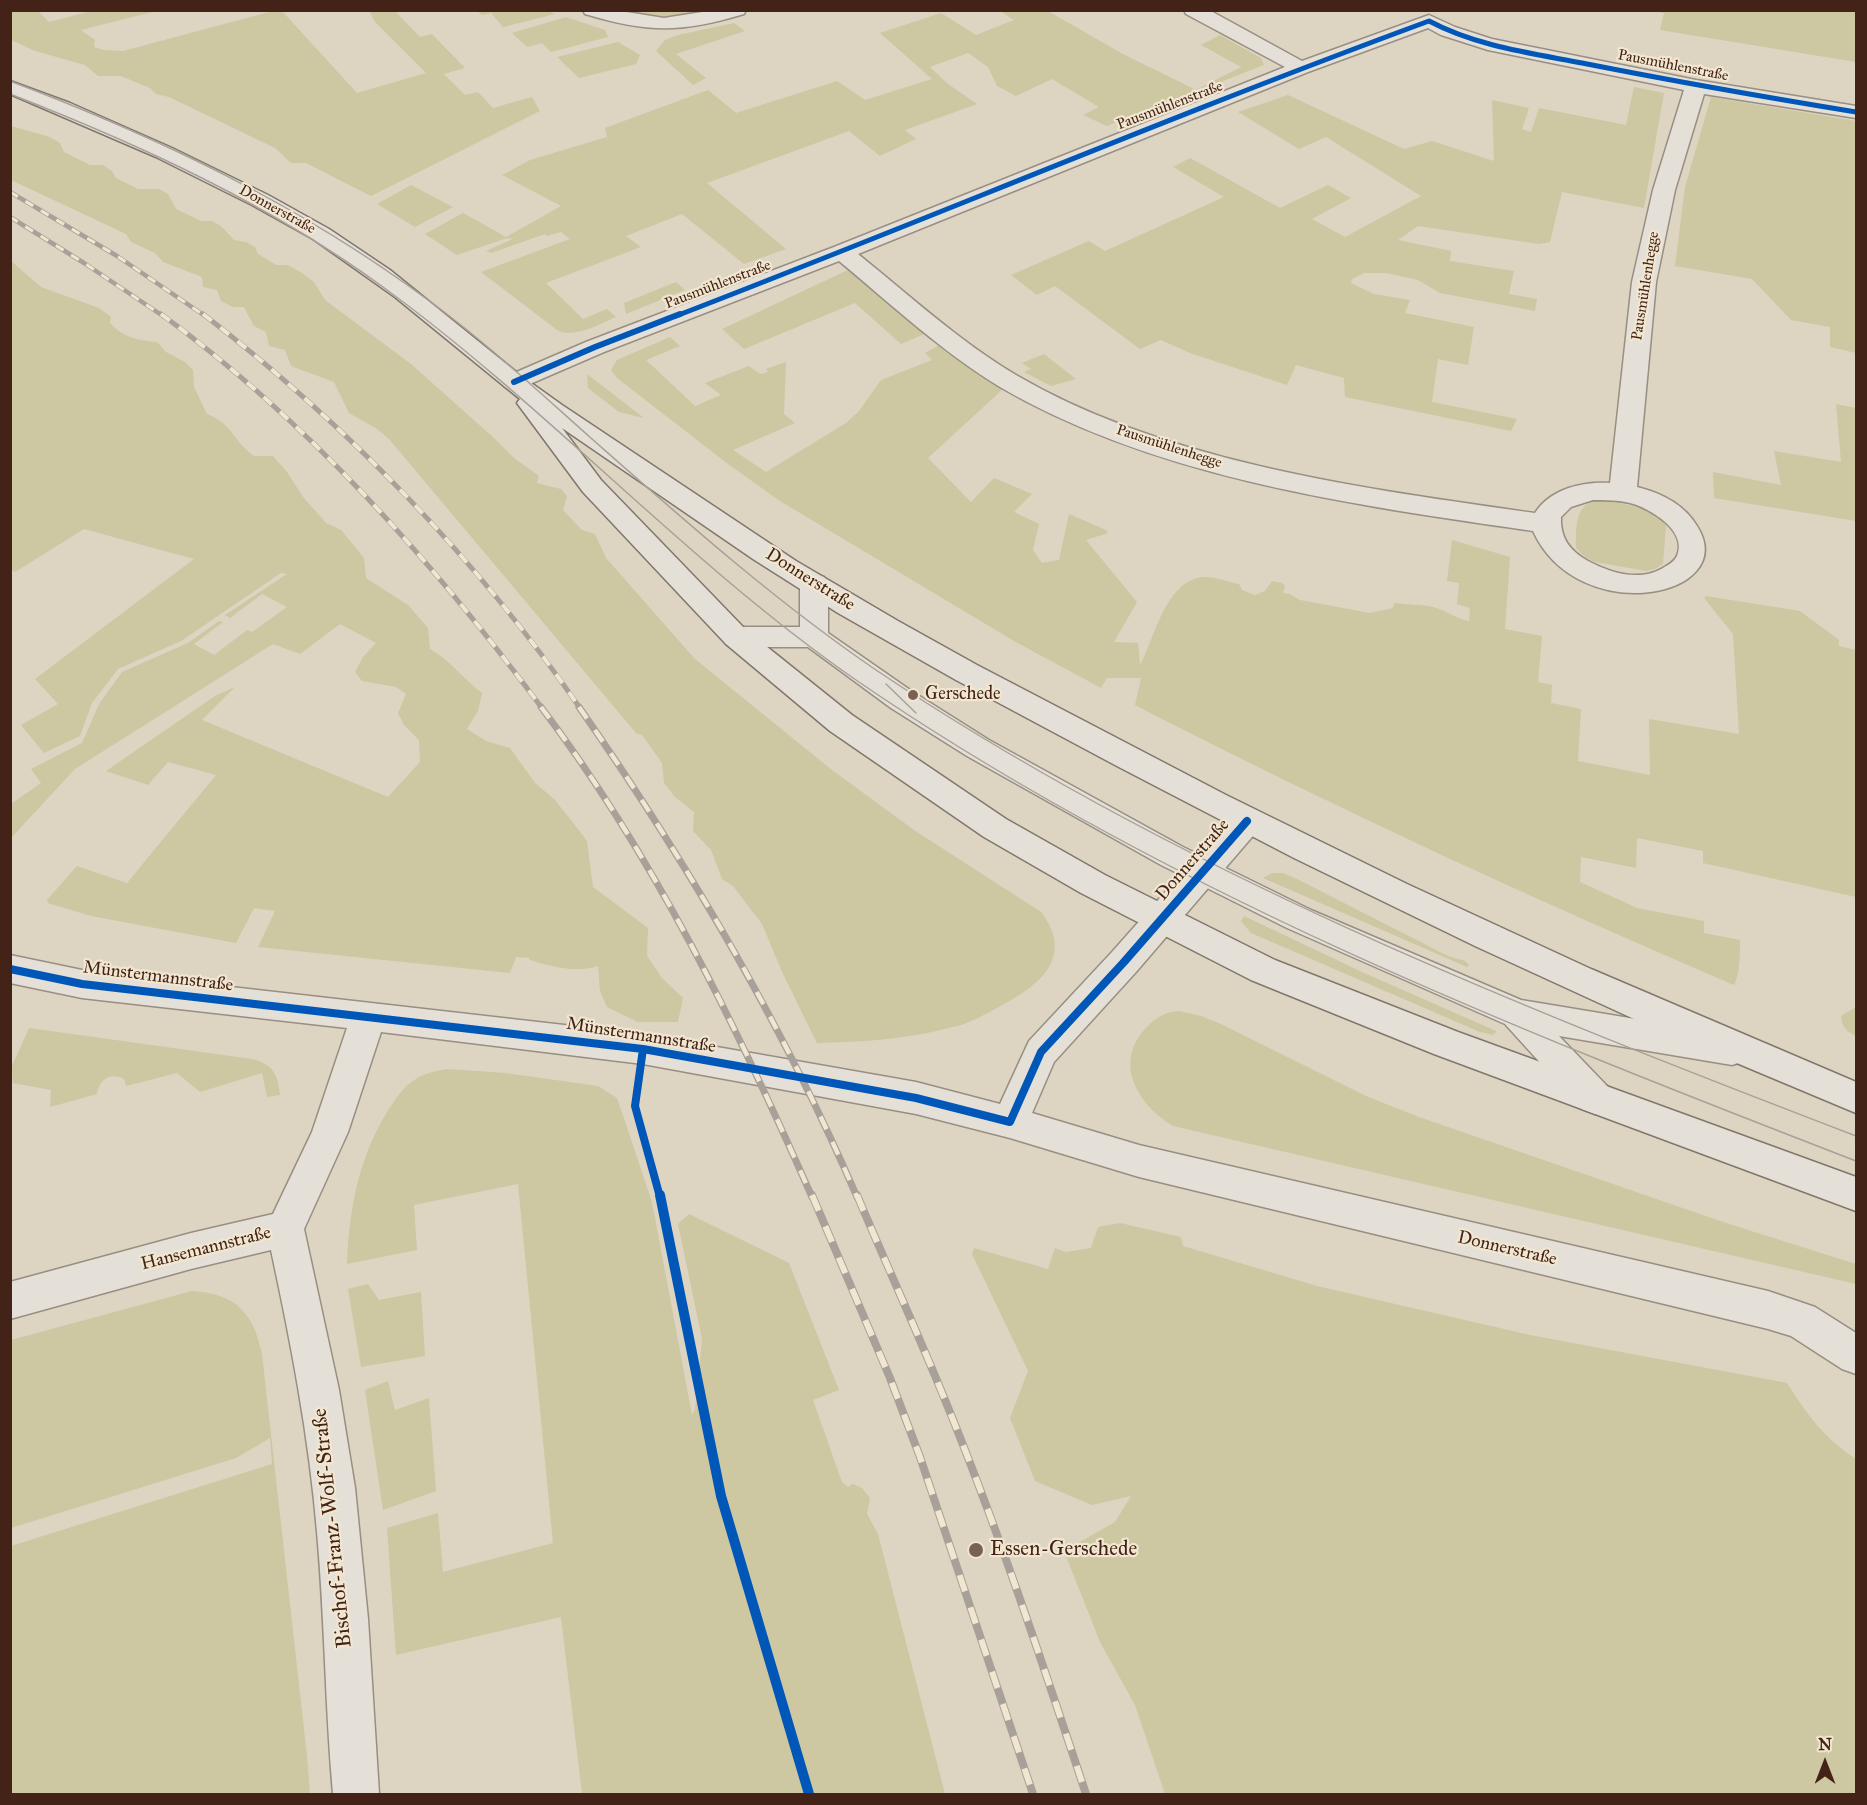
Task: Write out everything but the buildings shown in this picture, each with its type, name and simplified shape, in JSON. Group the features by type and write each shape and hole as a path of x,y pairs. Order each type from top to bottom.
{"street":[{"path":"592,10 634,23 656,26 680,25 737,10"},
{"path":"1193,10 1301,68"},
{"name":"Pausmühlenstraße","path":"514,382 595,346 842,252 1301,68 1422,16 1448,31 1488,44 1696,86 1857,112"},
{"name":"Pausmühlenhegge","path":"1623,491 1644,282 1664,190 1696,86"},
{"name":"Donnerstraße","path":"10,87 65,108 167,154 251,195 332,240 385,277 514,382 814,584 1026,705 1247,821 1572,976 1742,1051 1857,1098"},
{"name":"Pausmühlenhegge","path":"842,252 967,353 1033,394 1118,431 1180,453 1252,473 1364,495 1546,524"},
{"name":"Donnerstraße","path":"514,382 592,486 736,637 841,723 942,794 1092,884 1274,974 1446,1043 1857,1194"},
{"path":"1623,491 1653,502 1673,515 1684,525 1690,536 1693,551 1683,571 1667,580 1644,585 1612,582 1590,575 1559,555 1550,541 1546,524 1555,506 1577,493 1623,491"},
{"path":"814,584 814,637"},
{"path":"736,637 814,637 902,699 978,748 1203,872 1337,936 1517,1014 1742,1051"},
{"name":"Donnerstraße","path":"1161,919 1247,821"},
{"path":"1010,1122 1041,1052 1161,919"},
{"name":"Münstermannstraße","path":"10,969 82,984 633,1048 916,1098 1010,1122"},
{"path":"1517,1014 1595,1098"},
{"name":"Hansemannstraße","path":"10,1301 191,1251 285,1229 330,1132 369,1016"},
{"name":"Donnerstraße","path":"1010,1122 1139,1161 1768,1310 1801,1320 1857,1355"},
{"name":"Bischof-Franz-Wolf-Straße","path":"285,1229 328,1443 335,1500 356,1794"}],"shaded area":[{"path":"544,10 555,14 503,27 491,13 482,15 477,11"},
{"path":"10,11 38,11 49,22 91,11 157,11 81,30 95,40 94,47 123,51 273,11 282,11 357,93 426,73 375,22 369,11 395,11 420,37 432,34 465,68 444,74 465,95 478,92 493,108 532,97 540,111 371,196 306,163 291,163 275,148 169,97 156,94 150,88 121,76 98,76 85,65 35,51 11,40"},
{"path":"601,11 736,11 680,25 652,29"},
{"path":"1000,11 1048,11 1121,53 1196,90 1241,67 1201,45 1220,35 1261,58 1264,65 1107,126 1083,115 1099,107 1052,79 1016,96 997,86 988,67 968,53 930,67 948,84 977,104 905,130 916,139 880,156 849,131 707,183 786,249 744,264 682,214 626,236 641,247 546,283 583,319 607,309 616,317 579,332 557,330 481,272 570,239 561,232 547,236 545,234 491,253 486,251 513,239 507,238 457,255 425,234 463,213 506,237 561,206 502,175 530,160 607,137 605,128 708,90 736,113 837,81 865,100 932,79 880,33 941,13 976,35 1014,20"},
{"path":"1651,11 1856,11 1856,62 1660,30 1664,13"},
{"path":"566,17 605,30 608,37 551,52 542,43 527,47 512,33"},
{"path":"734,23 745,31 676,54 706,78 693,85 656,51 665,40 678,35"},
{"path":"618,42 640,55 636,64 579,78 557,57"},
{"path":"1634,87 1664,93 1644,208 1562,192 1550,242 1539,244 1418,226 1398,240 1451,251 1450,261 1514,271 1509,294 1537,299 1535,311 1440,293 1418,280 1386,273 1364,273 1352,279 1351,283 1374,294 1410,300 1405,313 1474,327 1468,365 1438,359 1432,402 1517,419 1511,431 1345,397 1344,378 1296,365 1287,385 1190,353 1161,340 1140,349 1055,286 1037,295 1011,275 1089,241 1105,251 1224,197 1173,167 1190,158 1280,208 1328,185 1351,198 1312,219 1345,237 1421,196 1326,137 1299,149 1238,112 1288,95 1404,149 1432,141 1494,161 1492,100 1529,108 1522,129 1531,132 1539,108 1626,125"},
{"path":"1711,97 1856,121 1856,353 1830,347 1830,327 1791,320 1752,279 1675,266 1685,187"},
{"path":"11,126 50,137 60,143 64,152 90,165 103,165 112,171 116,178 138,189 159,189 168,194 176,209 201,221 212,221 221,226 234,240 246,242 255,247 258,254 276,265 288,265 314,282 325,300 411,364 514,458 539,476 537,483 561,489 567,496 563,510 582,530 595,534 606,558 695,659 832,770 914,830 1041,912 1051,929 1055,944 1053,958 1047,970 1025,992 975,1020 959,1026 903,1037 817,1043 783,974 762,924 733,886 722,879 711,850 693,831 694,812 675,797 664,783 662,763 642,735 636,733 389,439 377,429 349,413 334,382 291,366 285,350 269,346 266,332 254,326 244,307 233,307 221,301 217,290 203,287 202,277 163,262 155,253 131,242 126,234 11,180"},
{"path":"411,185 453,207 415,227 377,204"},
{"path":"11,261 41,287 99,308 111,317 110,323 120,332 137,339 157,342 166,352 185,362 193,370 194,387 207,414 223,423 254,456 273,456 287,472 303,497 326,523 341,530 364,558 366,578 408,605 428,628 430,649 482,693 478,711 467,729 486,741 510,748 535,783 554,799 587,841 593,887 648,928 647,956 662,978 683,998 678,1022 638,1022 607,1007 600,991 598,966 581,969 564,968 539,963 529,958 516,957 510,973 258,947 275,911 254,908 236,943 91,916 48,903 47,900 77,866 127,883 216,775 168,762 148,785 106,771 215,696 235,687 202,720 388,797 420,762 419,740 404,725 398,713 406,694 396,687 362,681 355,672 363,657 376,643 340,624 300,654 273,644 75,769 11,838 11,804 41,783 31,769 82,743 99,704 122,672 188,643 219,621 223,622 194,644 214,655 247,630 252,632 287,607 262,594 230,618 225,615 287,574 281,573 181,641 118,669 92,703 80,736 44,753 21,725 58,704 35,679 194,559 84,529 15,572 11,569"},
{"path":"848,270 1003,389 928,458 971,502 994,478 1032,494 1014,512 1039,524 1033,550 1042,563 1059,560 1069,514 1106,530 1108,533 1086,540 1137,602 1114,642 1138,643 1140,665 1170,599 1190,581 1203,577 1239,584 1242,590 1255,595 1265,591 1272,581 1282,583 1285,586 1283,593 1300,600 1370,613 1393,608 1394,603 1424,605 1438,608 1469,621 1470,608 1457,604 1459,583 1447,581 1452,540 1510,557 1505,629 1542,636 1538,682 1552,685 1551,703 1581,709 1578,761 1650,775 1649,719 1739,734 1733,634 1704,598 1706,596 1800,611 1839,640 1839,646 1856,650 1856,897 1703,863 1703,851 1637,838 1636,868 1581,857 1580,882 1637,908 1704,921 1704,933 1740,940 1739,969 1734,985 1444,856 1158,717 1135,705 1141,678 1107,678 1101,688 1014,641 780,501 617,378 611,370 617,360 670,337 680,346 646,360 695,406 721,395 705,383 749,366 760,374 768,372 766,369 786,362 784,414 795,423 733,450 766,472 846,423 859,411 881,380 932,360 925,353 941,344 927,333 901,344 855,303 744,349 722,329"},
{"path":"676,282 685,290 626,314 624,303"},
{"path":"1044,354 1076,379 1051,386 1024,372 1031,369 1022,363"},
{"path":"587,374 644,418 619,412 588,388"},
{"path":"1836,404 1856,408 1856,521 1714,498 1713,472 1781,485 1774,451 1841,462"},
{"path":"1594,501 1634,506 1661,519 1666,525 1663,564 1646,571 1595,562 1586,558 1576,548 1576,527 1583,508"},
{"path":"1272,873 1283,873 1297,879 1469,965 1467,967 1263,878"},
{"path":"1244,916 1496,1032 1493,1035 1480,1032 1251,933 1241,921"},
{"path":"1856,1007 1856,1036 1845,1028 1841,1016"},
{"path":"1179,1011 1221,1024 1366,1096 1419,1117 1726,1223 1856,1264 1856,1284 1173,1126 1150,1108 1141,1096 1134,1084 1131,1057 1135,1044 1155,1019"},
{"path":"29,1028 252,1059 265,1064 273,1071 278,1081 280,1095 267,1097 262,1073 200,1092 177,1073 126,1086 124,1079 115,1076 106,1078 100,1084 97,1094 50,1107 51,1090 13,1083 12,1066"},
{"path":"448,1069 505,1073 598,1086 617,1098 652,1202 692,1415 695,1410 702,1339 678,1224 689,1214 789,1263 839,1390 813,1400 842,1482 848,1487 853,1484 862,1488 870,1498 867,1514 878,1534 945,1794 582,1794 561,1617 396,1655 387,1528 438,1513 443,1572 553,1543 518,1184 414,1205 417,1250 347,1264 353,1203 363,1164 379,1127 397,1097 409,1084 425,1074"},
{"path":"1120,1223 1181,1237 1183,1246 1317,1286 1530,1335 1787,1383 1817,1425 1856,1459 1856,1794 1165,1794 1135,1705 1100,1642 1064,1551 1115,1522 1131,1496 1092,1505 1035,1481 1010,1418 1028,1371 972,1254 974,1248 1048,1269 1055,1248 1066,1252 1091,1248 1098,1227"},
{"path":"368,1284 379,1300 421,1292 425,1356 361,1367 348,1289"},
{"path":"192,1291 220,1296 240,1308 253,1327 262,1354 310,1794 11,1794 11,1546 272,1464 270,1438 236,1458 11,1528 11,1340"},
{"path":"388,1381 395,1410 429,1398 436,1491 383,1510 365,1390"}],"tram line":[{"path":"10,81 120,125 226,176 279,204 379,266 450,316 491,350 766,588 876,670 991,743 1109,810 1230,872 1352,930 1602,1037 1856,1136"},
{"path":"10,94 108,134 203,179 295,229 340,257 444,334 734,586 794,634 856,680 973,756 1093,825 1216,890 1341,949 1468,1006 1856,1161"},
{"path":"886,684 916,713"}],"railway":[{"path":"10,192 117,256 205,316"},
{"path":"10,217 163,316"},
{"path":"161,314 268,401 366,497 457,600 542,708"},
{"path":"203,314 308,401 406,496 498,599 580,708"},
{"path":"541,707 582,764 620,823 691,944 754,1070 812,1197"},
{"path":"579,707 695,884 765,1006 828,1132 857,1197"},
{"path":"812,1195 890,1378 920,1457 1033,1794"},
{"path":"857,1195 934,1374 983,1497 1086,1794"}],"cycle path":[{"path":"514,382 595,347 842,252 1301,68 1429,21 1448,31 1488,44 1696,86 1856,112"},
{"path":"10,969 82,984 643,1049 916,1098 1010,1122 1041,1052 1124,962 1247,821"},
{"path":"643,1049 635,1106 666,1219 721,1496 809,1794"}],"place":[{"name":"Gerschede","path":"913,695"},
{"name":"Essen-Gerschede","path":"976,1550"}]}
